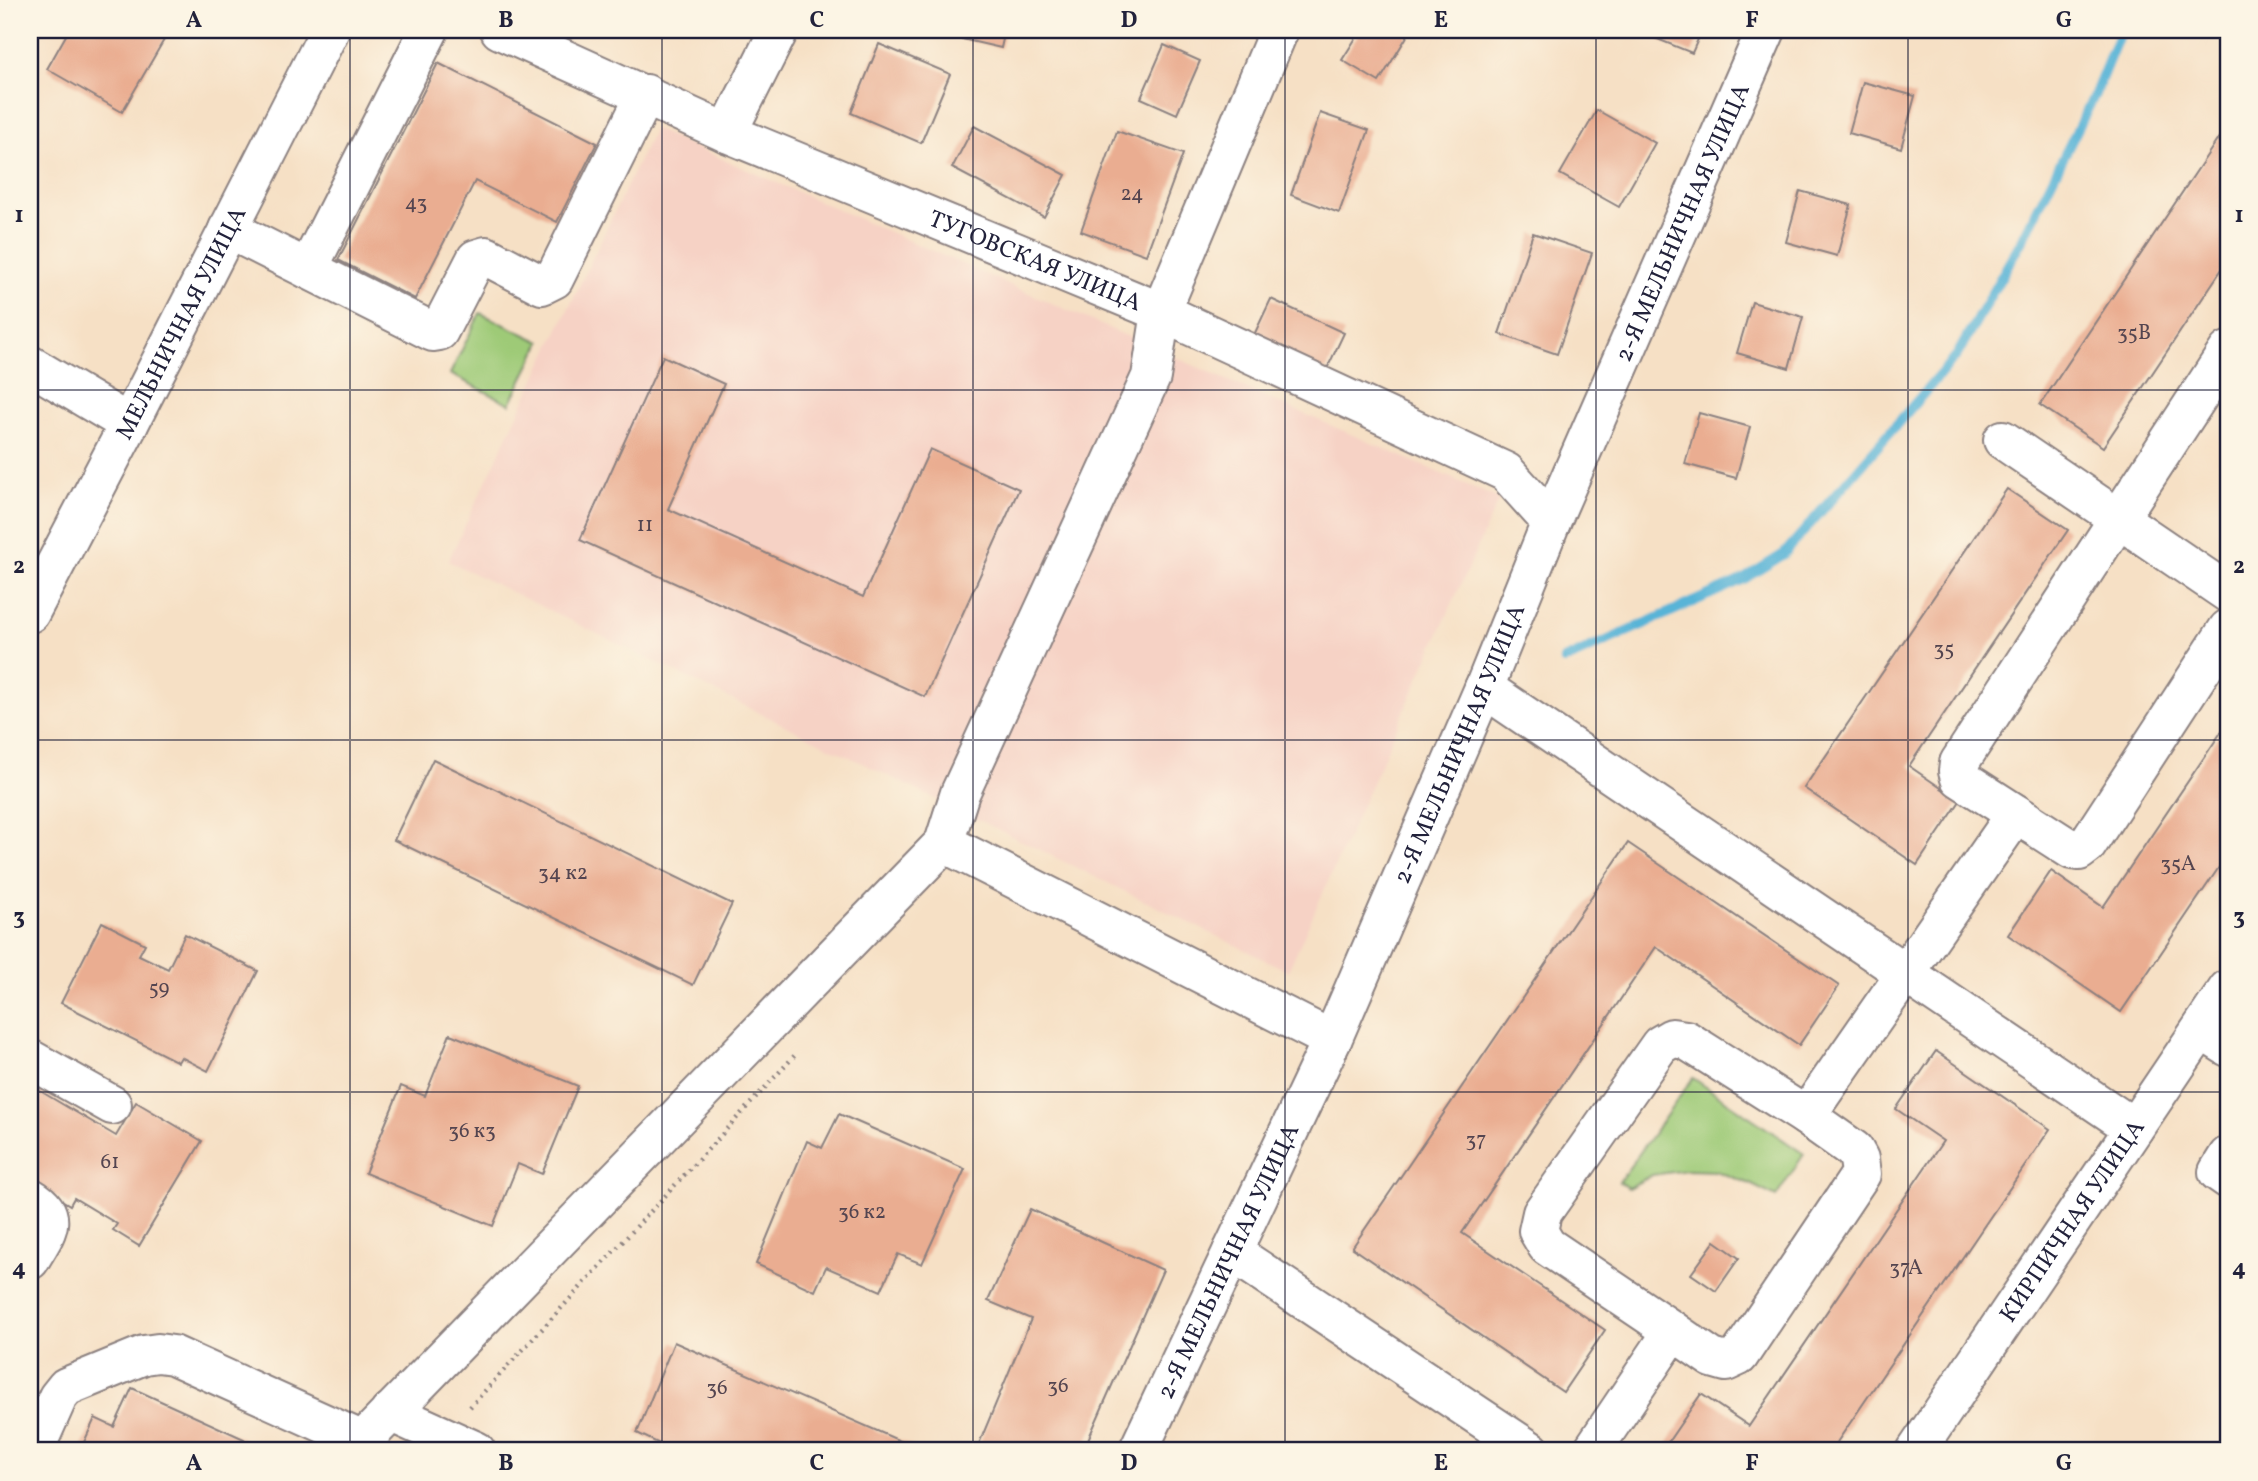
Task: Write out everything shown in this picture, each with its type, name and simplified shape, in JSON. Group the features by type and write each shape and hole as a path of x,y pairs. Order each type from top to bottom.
{"street":[{"name":"МЕЛЬНИЧНАЯ УЛИЦА","path":"30,613 330,30"},
{"path":"308,269 429,30"},
{"name":"ТУГОВСКАЯ УЛИЦА","path":"500,30 727,133 1161,312 1506,472 1551,522"},
{"path":"727,133 779,30"},
{"path":"34,1451 58,1397 66,1387 158,1353 173,1355 358,1446 944,843 960,793 1151,377 1161,312 1279,30"},
{"name":"2-Я МЕЛЬНИЧНАЯ УЛИЦА","path":"1138,1451 1332,1040 1484,688 1551,522 1766,30"},
{"path":"228,229 433,332 443,327 476,259 486,256 542,285 554,279 646,94"},
{"path":"2228,351 1959,764 1961,778 2072,850 2079,851 2087,845 2228,629"},
{"path":"30,365 129,424"},
{"path":"2003,440 2228,593"},
{"path":"1484,688 2134,1128"},
{"path":"1806,1116 2016,814"},
{"path":"944,843 1332,1040"},
{"name":"КИРПИЧНАЯ УЛИЦА","path":"1916,1451 2134,1128 2215,1038 2228,989"},
{"path":"1672,1038 1686,1040 1806,1116 1854,1150 1861,1174 1739,1356 1726,1362 1712,1358 1673,1331 1547,1246 1538,1231 1542,1213 1660,1045 1672,1038"},
{"path":"30,1059 112,1105"},
{"path":"2228,1156 2218,1172 2228,1179"},
{"path":"30,1197 43,1205 49,1214 49,1225 30,1260"},
{"path":"1232,1252 1531,1451"},
{"path":"1592,1451 1673,1331"},
{"path":"390,1412 460,1444"}],"path":[{"path":"460,1444 803,1046"}],"shaded area":[{"path":"654,129 1499,499 1288,971 448,561"}],"green space":[{"path":"480,313 541,342 510,404 450,374"},
{"path":"1693,1078 1804,1154 1776,1197 1716,1171 1687,1170 1652,1175 1628,1188 1619,1182"}],"building":[{"path":"69,30 162,30 168,33 122,112 47,69"},
{"path":"923,30 1005,30 1001,48"},
{"path":"1361,30 1411,30 1379,82 1342,60"},
{"path":"1635,30 1702,30 1692,53"},
{"path":"879,44 950,74 921,143 851,113"},
{"path":"1164,45 1200,61 1177,114 1141,98"},
{"path":"438,63 597,143 557,222 475,181 415,299 338,260"},
{"path":"1863,82 1915,96 1901,148 1849,133"},
{"path":"1597,110 1655,143 1619,207 1560,174"},
{"path":"1320,113 1369,130 1339,213 1291,195"},
{"path":"2228,124 2228,260 2103,447 2040,405"},
{"path":"974,126 1066,175 1044,217 952,168"},
{"path":"1117,131 1183,154 1146,255 1081,231"},
{"path":"1800,191 1851,205 1837,256 1786,242"},
{"path":"1533,233 1592,253 1557,354 1499,334"},
{"path":"1271,299 1344,333 1326,371 1253,337"},
{"path":"1752,302 1803,317 1789,368 1737,353"},
{"path":"663,356 724,384 668,509 863,597 930,449 1019,489 925,697 580,540"},
{"path":"1699,413 1750,427 1736,478 1685,464"},
{"path":"2007,489 2068,530 1909,766 1960,801 1917,865 1804,788"},
{"path":"2228,722 2228,854 2121,1012 2008,935 2051,871 2103,907"},
{"path":"433,759 732,904 693,985 394,840"},
{"path":"1628,843 1839,986 1799,1045 1656,947 1462,1233 1605,1330 1563,1392 1352,1248"},
{"path":"102,922 145,944 139,955 168,969 185,934 258,971 208,1071 181,1057 178,1062 61,1003"},
{"path":"450,1034 578,1086 542,1174 518,1164 493,1226 365,1173 401,1086 425,1096"},
{"path":"1936,1051 2050,1129 1831,1451 1662,1451 1701,1394 1749,1426 1943,1141 1896,1109"},
{"path":"30,1085 116,1136 136,1102 202,1141 139,1246 113,1230 117,1224 74,1198 70,1205 30,1181"},
{"path":"839,1114 965,1169 922,1264 898,1254 881,1291 826,1267 815,1291 756,1264 807,1141 822,1148"},
{"path":"1030,1209 1163,1270 1083,1451 976,1451 1031,1319 988,1301"},
{"path":"1715,1241 1739,1258 1716,1291 1691,1274"},
{"path":"674,1342 923,1451 674,1451 637,1433"},
{"path":"132,1388 244,1439 238,1451 80,1451 95,1418 114,1427"}],"waterway":[{"path":"1564,660 1744,579 1784,554 1957,355 2023,238 2095,94 2121,30"}]}
